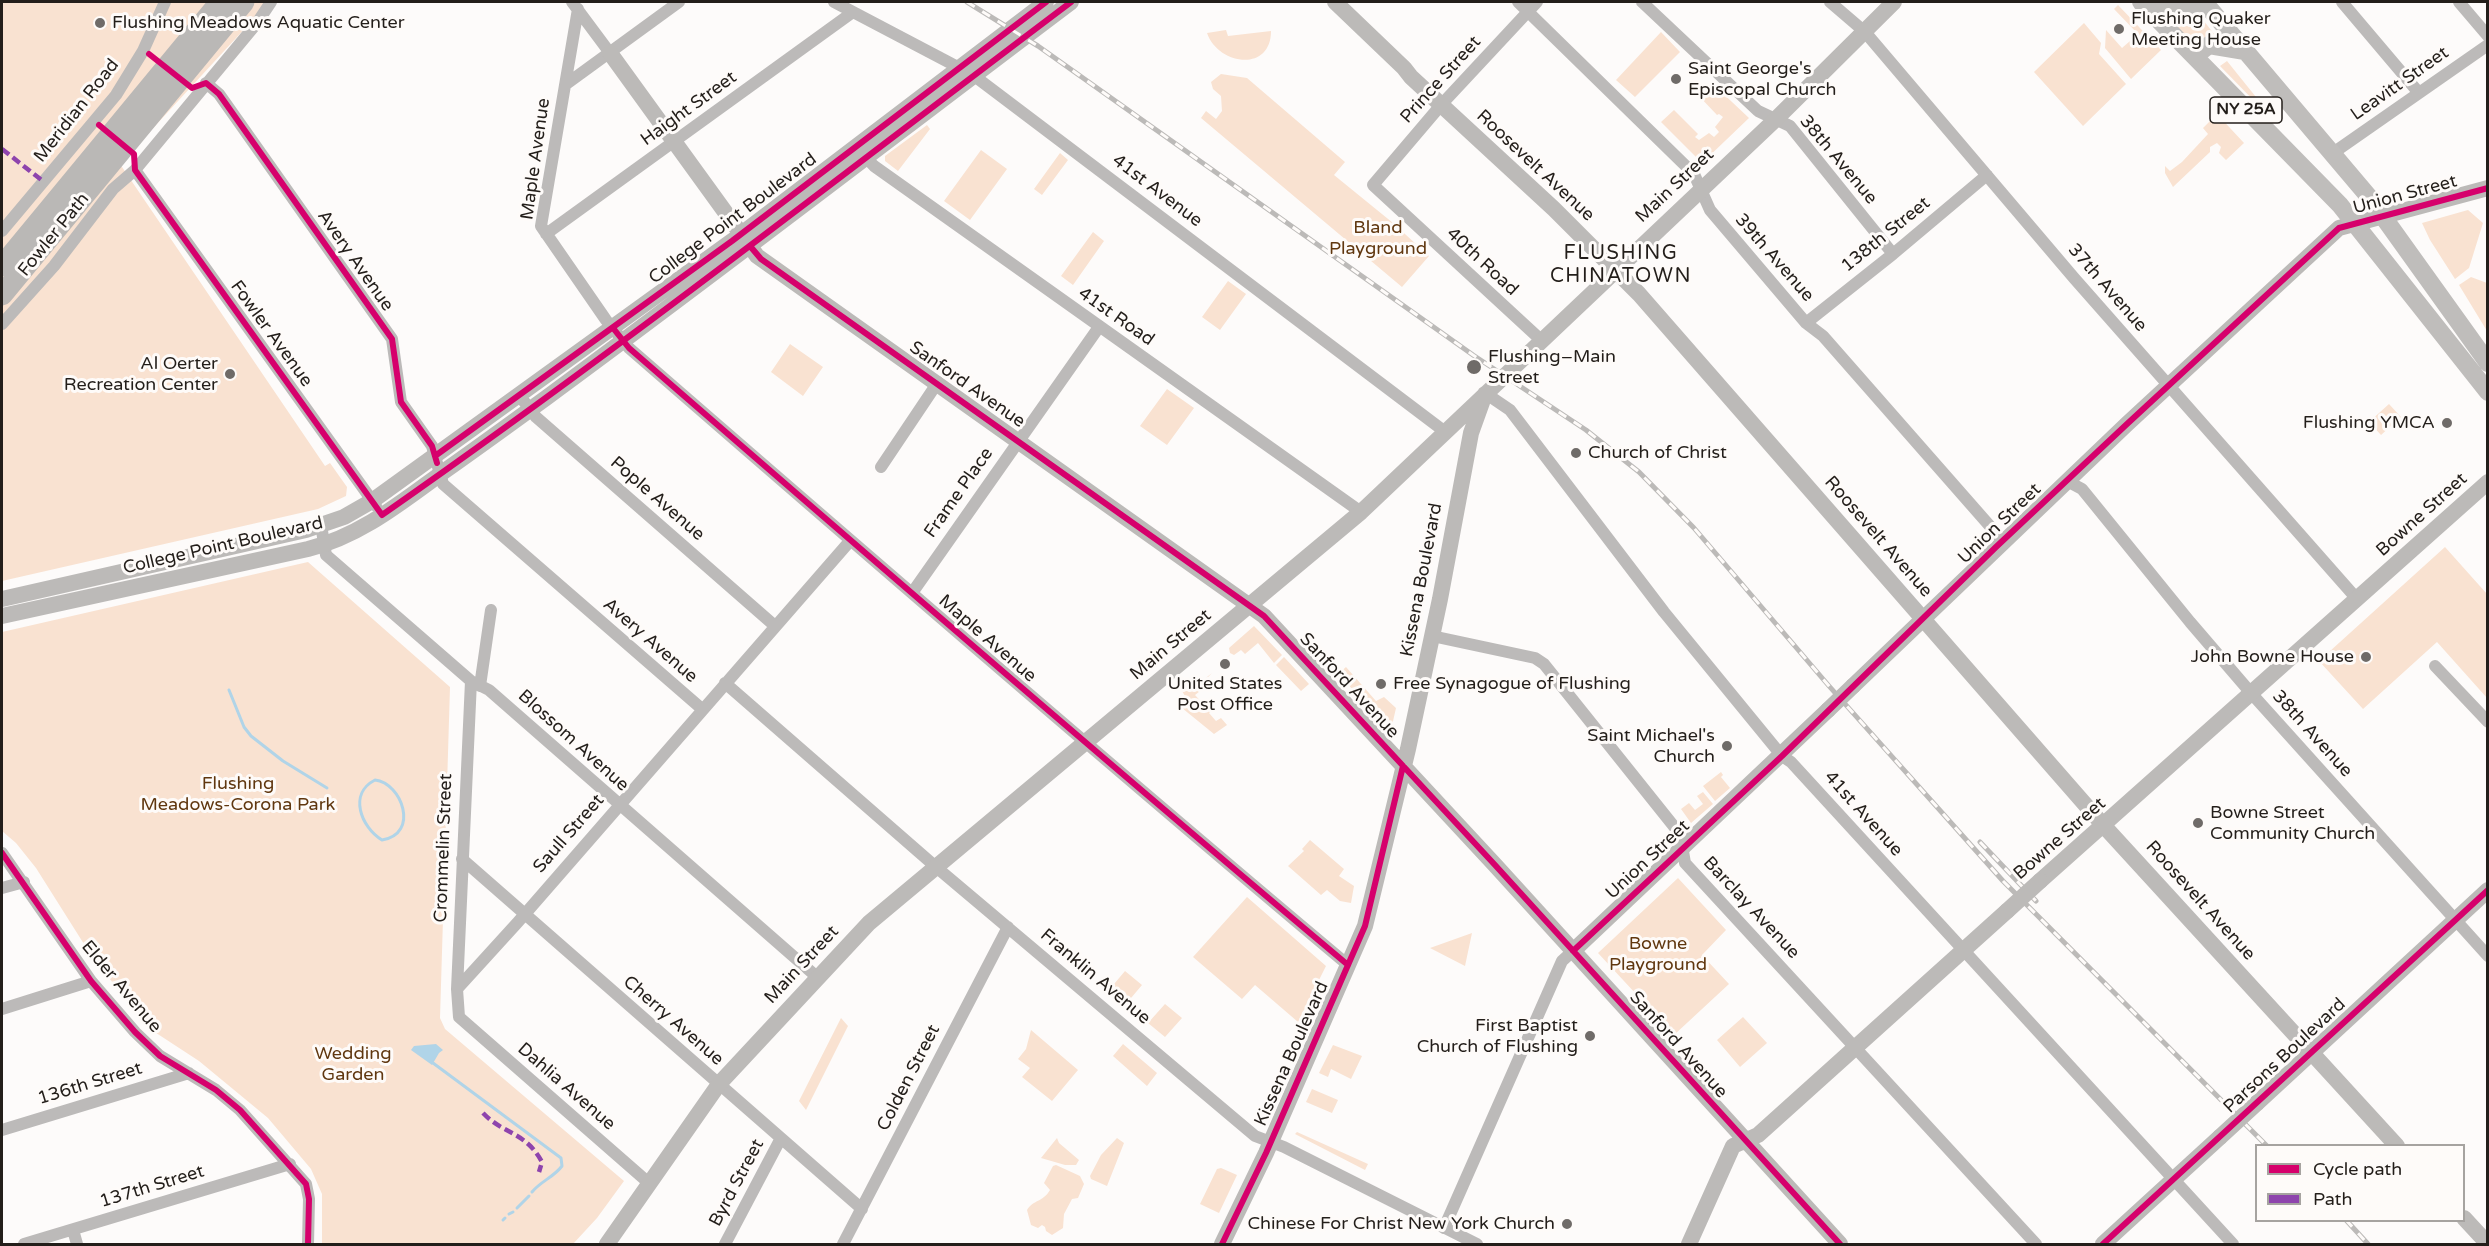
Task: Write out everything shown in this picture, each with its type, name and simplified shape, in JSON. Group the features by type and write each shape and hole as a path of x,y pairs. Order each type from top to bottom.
{"highway":[{"path":"2,266 220,2"},
{"path":"2,295 244,2"},
{"path":"2,255 37,224"}],"main road":[{"name":"NY 25A","path":"2141,2 2340,205 2355,225"},
{"path":"2154,2 2166,11 2210,4"},
{"name":"NY 25A","path":"2210,4 2246,51 2384,217 2487,363"},
{"path":"2195,56 2209,45 2246,51"},
{"path":"2355,225 2487,392"}],"street":[{"name":"Meridian Road","path":"2,231 116,95 143,51 165,2"},
{"path":"257,23 271,2"},
{"path":"257,23 279,2"},
{"path":"565,85 679,2"},
{"name":"41st Avenue","path":"834,2 966,71 1444,431"},
{"name":"College Point Boulevard","path":"2,616 324,545 350,535 531,410 624,341 745,240 966,71 1046,2"},
{"name":"College Point Boulevard","path":"966,71 1071,2"},
{"name":"Roosevelt Avenue","path":"1323,2 1400,72 1411,77"},
{"name":"Roosevelt Avenue","path":"1335,2 1411,77 1616,269 2104,826 2395,1144"},
{"name":"39th Avenue","path":"1518,2 1694,174 1705,204 1710,210 1806,323 1823,336 2003,541"},
{"name":"Prince Street","path":"1373,185 1441,105 1537,2"},
{"name":"38th Avenue","path":"1642,2 1758,111 1790,126 1893,254"},
{"name":"37th Avenue","path":"1830,2 1865,32 2074,278 2357,599"},
{"name":"Main Street","path":"607,1245 719,1084 869,923 1361,512 1775,120 1894,2"},
{"path":"2342,2 2420,93"},
{"path":"2459,2 2487,36"},
{"name":"Sanford Avenue","path":"575,5 761,259 938,382 1264,616 1840,1245"},
{"name":"Maple Avenue","path":"575,5 565,85 541,226 613,328 624,341 850,541 1084,743 1348,965"},
{"name":"Haight Street","path":"546,234 853,12"},
{"name":"Fowler Path","path":"2,324 54,266 113,189 135,170 257,23"},
{"name":"Leavitt Street","path":"2333,153 2487,45"},
{"name":"Avery Avenue","path":"206,83 223,99 392,339 402,402 432,446 443,484 702,709"},
{"name":"41st Road","path":"861,152 883,172 1361,512"},
{"name":"Fowler Avenue","path":"135,170 382,515"},
{"name":"138th Street","path":"1806,323 1988,175"},
{"name":"40th Road","path":"1373,185 1541,340"},
{"name":"Union Street","path":"1444,1228 1562,961 1782,756 2003,541 2339,228 2487,188"},
{"name":"College Point Boulevard","path":"2,599 321,525 344,516 372,501 613,328 745,240"},
{"name":"Frame Place","path":"912,593 1018,439 1099,327"},
{"path":"881,467 938,382"},
{"name":"41st Avenue","path":"1485,393 1510,410 1664,612 1782,756 1791,762 2233,1245"},
{"name":"Kissena Boulevard","path":"1222,1245 1348,965 1371,904 1451,548 1471,433 1485,393"},
{"name":"Pople Avenue","path":"519,395 531,410 775,626"},
{"name":"38th Avenue","path":"2067,481 2082,489 2251,693 2487,956"},
{"name":"Bowne Street","path":"1689,1245 1733,1146 1758,1135 2487,482"},
{"name":"Blossom Avenue","path":"321,525 326,555 476,683 489,690 618,805 818,977"},
{"name":"Saull Street","path":"457,988 850,541"},
{"name":"Crommelin Street","path":"459,1017 457,988 462,859 476,683 491,610"},
{"name":"Barclay Avenue","path":"1432,636 1535,658 1544,664 1680,834 1685,862 2036,1245"},
{"path":"2435,666 2487,722"},
{"name":"Franklin Avenue","path":"725,683 936,867 1255,1136 1270,1141 1477,1245"},
{"name":"Elder Avenue","path":"3,854 91,981 135,1032 160,1056 216,1090 240,1110 306,1184 308,1190 308,1245"},
{"name":"Cherry Avenue","path":"462,859 523,915 862,1209"},
{"path":"2,888 24,882"},
{"name":"Parsons Boulevard","path":"2103,1245 2487,890"},
{"name":"Colden Street","path":"843,1245 1008,927"},
{"path":"2,1009 91,981"},
{"name":"Dahlia Avenue","path":"459,1017 650,1184"},
{"name":"136th Street","path":"2,1130 189,1073"},
{"name":"Byrd Street","path":"724,1245 781,1138"},
{"name":"137th Street","path":"24,1245 290,1164"},
{"path":"2465,1220 2487,1244"},
{"path":"73,1230 77,1245"}],"green space":[{"path":"2,2 266,2 249,24 120,164 325,466 330,463 347,487 346,496 318,509 2,581"},
{"path":"2118,5 2161,50 2131,79 2105,48 2106,30 2122,48 2138,34 2114,9"},
{"path":"2197,12 2214,34 2193,46 2173,26 2170,18"},
{"path":"2084,23 2101,43 2099,54 2126,84 2083,126 2034,72"},
{"path":"1226,30 1228,36 1271,31 1269,44 1263,54 1254,59 1232,58 1213,44 1207,33"},
{"path":"1661,32 1680,52 1635,97 1616,80"},
{"path":"2227,61 2264,107 2262,109 2220,66"},
{"name":"Bland Playground","path":"1221,74 1247,78 1345,162 1334,175 1429,256 1402,287 1201,118 1206,111 1216,119 1222,111 1221,96 1213,89 1211,82"},
{"path":"1714,85 1749,118 1702,163 1661,122 1674,110 1698,134 1695,137 1699,140 1709,133 1714,137 1719,132 1715,127 1723,117 1717,115 1697,94 1700,92 1704,95"},
{"path":"2217,114 2244,143 2226,160 2219,153 2221,147 2217,143 2210,147 2210,152 2173,187 2165,173 2165,166 2170,171 2182,162 2208,134 2203,128"},
{"path":"927,125 930,129 898,171 885,161 885,156"},
{"path":"981,150 1007,169 970,220 944,201"},
{"path":"1060,153 1068,160 1042,195 1034,189"},
{"path":"2468,210 2483,223 2469,268 2455,279 2422,223"},
{"path":"1093,232 1104,241 1073,285 1061,276"},
{"path":"2471,277 2487,283 2487,331 2459,285"},
{"path":"1228,281 1246,294 1220,330 1202,317"},
{"path":"790,344 823,367 803,396 771,372"},
{"path":"1167,389 1194,408 1167,445 1140,426"},
{"path":"2389,404 2401,417 2381,435 2369,422"},
{"path":"2445,547 2487,594 2487,698 2437,642 2363,709 2319,661"},
{"name":"Flushing Meadows-Corona Park","path":"308,562 450,687 440,1018 445,1029 624,1181 597,1218 573,1244 322,1244 322,1194 311,1169 268,1118 199,1061 147,1027 89,952 36,868 16,843 2,831 2,632"},
{"path":"1254,626 1282,655 1274,663 1258,643 1245,654 1241,650 1234,655 1230,653 1229,648"},
{"path":"1284,657 1309,684 1301,691 1276,665"},
{"path":"1346,667 1376,701 1384,697 1396,708 1391,730 1338,674"},
{"path":"1212,673 1205,680 1209,684 1195,695 1207,708 1211,705 1214,709 1209,713 1216,721 1221,718 1227,725 1214,734 1182,708 1185,705 1176,698 1178,696 1181,699 1185,696 1182,686 1190,680 1196,686"},
{"path":"1721,772 1723,775 1721,777 1730,788 1715,801 1703,786"},
{"path":"1703,792 1713,804 1691,823 1681,809 1689,803 1695,810 1703,804 1697,796"},
{"path":"1310,840 1344,869 1339,876 1354,886 1351,903 1340,901 1327,890 1321,895 1288,866 1304,851 1302,849"},
{"name":"Bowne Playground","path":"1678,878 1726,930 1702,955 1729,984 1674,1035 1598,953"},
{"path":"1247,897 1326,966 1298,1022 1255,985 1242,999 1193,957"},
{"path":"1472,933 1465,966 1430,948"},
{"path":"1125,971 1142,985 1126,1004 1109,990"},
{"path":"1165,1004 1182,1018 1165,1037 1148,1023"},
{"path":"1743,1017 1767,1043 1740,1067 1717,1040"},
{"path":"841,1018 848,1026 806,1110 799,1101"},
{"path":"1031,1030 1078,1070 1052,1101 1022,1077 1030,1068 1018,1059 1026,1049"},
{"path":"1123,1044 1157,1073 1147,1086 1113,1056"},
{"path":"1333,1045 1362,1056 1351,1079 1331,1069 1328,1077 1319,1073"},
{"path":"1312,1089 1338,1100 1332,1113 1306,1102"},
{"path":"1297,1132 1368,1164 1365,1170 1295,1134"},
{"path":"1057,1138 1059,1143 1079,1160 1076,1165 1065,1165 1041,1158"},
{"path":"1117,1138 1124,1143 1107,1186 1091,1179 1090,1176 1101,1155"},
{"path":"1056,1165 1080,1176 1084,1184 1078,1198 1072,1199 1064,1214 1063,1228 1052,1235 1042,1225 1038,1228 1031,1225 1027,1210 1050,1190 1044,1183 1053,1166"},
{"path":"1221,1168 1237,1175 1219,1213 1200,1204 1217,1169"}],"water":[{"path":"436,1044 443,1050 432,1065 411,1050 414,1046"}],"waterway":[{"path":"229,690 244,727 251,736 283,761 327,788"},
{"path":"375,780 385,783 393,790 403,809 404,819 401,829 394,836 382,840 368,827 360,810 362,793 375,780"},
{"path":"433,1063 561,1158 562,1166 559,1170 532,1192"},
{"path":"517,1208 529,1196"},
{"path":"509,1214 513,1212"}],"railway":[{"path":"967,2 1038,46 1473,355 1586,430 1639,472 1694,528 1829,686 2003,881 2265,1144"},
{"path":"1980,842 2036,901"},
{"path":"2348,1222 2368,1244"}],"marked path":[{"path":"2,149 44,182"},
{"path":"483,1113 499,1126 529,1144 542,1162 539,1172"}],"cycle path":[{"path":"435,456 732,241 1046,2"},
{"path":"99,125 134,154 135,170 382,515 643,326 1071,2"},
{"path":"149,54 192,88 206,83 219,94 392,339 401,402 432,446 437,463"},
{"path":"1573,951 1782,756 1996,547 2339,228 2488,188"},
{"path":"750,246 761,259 1264,616 1495,865 1840,1244"},
{"path":"613,328 629,348 1077,735 1348,965"},
{"path":"1222,1244 1266,1153 1365,926 1403,766"},
{"path":"2,853 91,981 135,1032 160,1056 216,1090 240,1110 306,1184 309,1199 308,1244"},
{"path":"2103,1244 2488,890"}],"place":[{"name":"Flushing Meadows Aquatic Center","path":"100,23"},
{"name":"Flushing Quaker Meeting House","path":"2119,29"},
{"name":"Saint George's Episcopal Church","path":"1676,79"},
{"name":"Flushing–Main Street","path":"1474,367"},
{"name":"Al Oerter Recreation Center","path":"230,374"},
{"name":"Flushing YMCA","path":"2447,423"},
{"name":"Church of Christ","path":"1576,453"},
{"name":"John Bowne House","path":"2366,657"},
{"name":"United States Post Office","path":"1225,664"},
{"name":"Free Synagogue of Flushing","path":"1381,684"},
{"name":"Saint Michael's Church","path":"1727,746"},
{"name":"Bowne Street Community Church","path":"2198,823"},
{"name":"First Baptist Church of Flushing","path":"1590,1036"},
{"name":"Chinese For Christ New York Church","path":"1567,1224"}],"district":[{"name":"FLUSHING CHINATOWN","path":"1621,266"}],"park label":[{"name":"Wedding Garden","path":"353,1064"}]}
